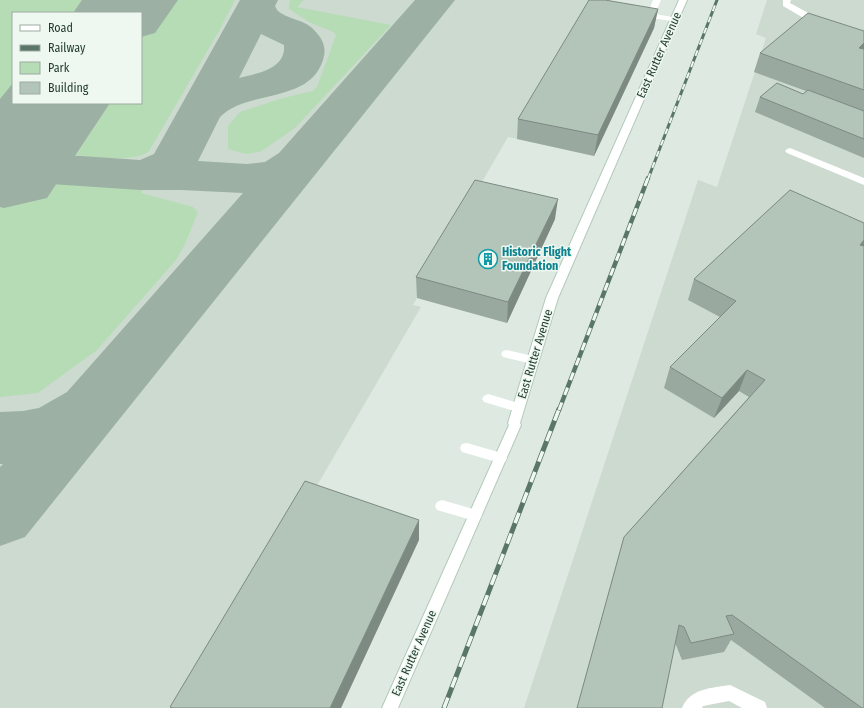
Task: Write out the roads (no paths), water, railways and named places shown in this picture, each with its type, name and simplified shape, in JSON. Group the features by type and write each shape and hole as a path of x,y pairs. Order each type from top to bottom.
{"street":[{"path":"650,16 657,0"},
{"name":"East Rutter Avenue","path":"390,708 515,424 514,422 518,407 552,298 683,0"},
{"path":"786,2 810,18 830,25"},
{"path":"634,13 675,20"},
{"path":"790,151 864,182"},
{"path":"507,354 533,360"},
{"path":"488,399 518,407"},
{"path":"467,448 500,458"},
{"path":"442,506 475,515"},
{"path":"690,708 699,699 730,693 759,708"}],"railway":[{"path":"648,179 717,0"},
{"path":"559,410 648,178"},
{"path":"444,708 559,409"}],"place":[{"name":"Historic Flight Foundation","path":"488,259"}]}
